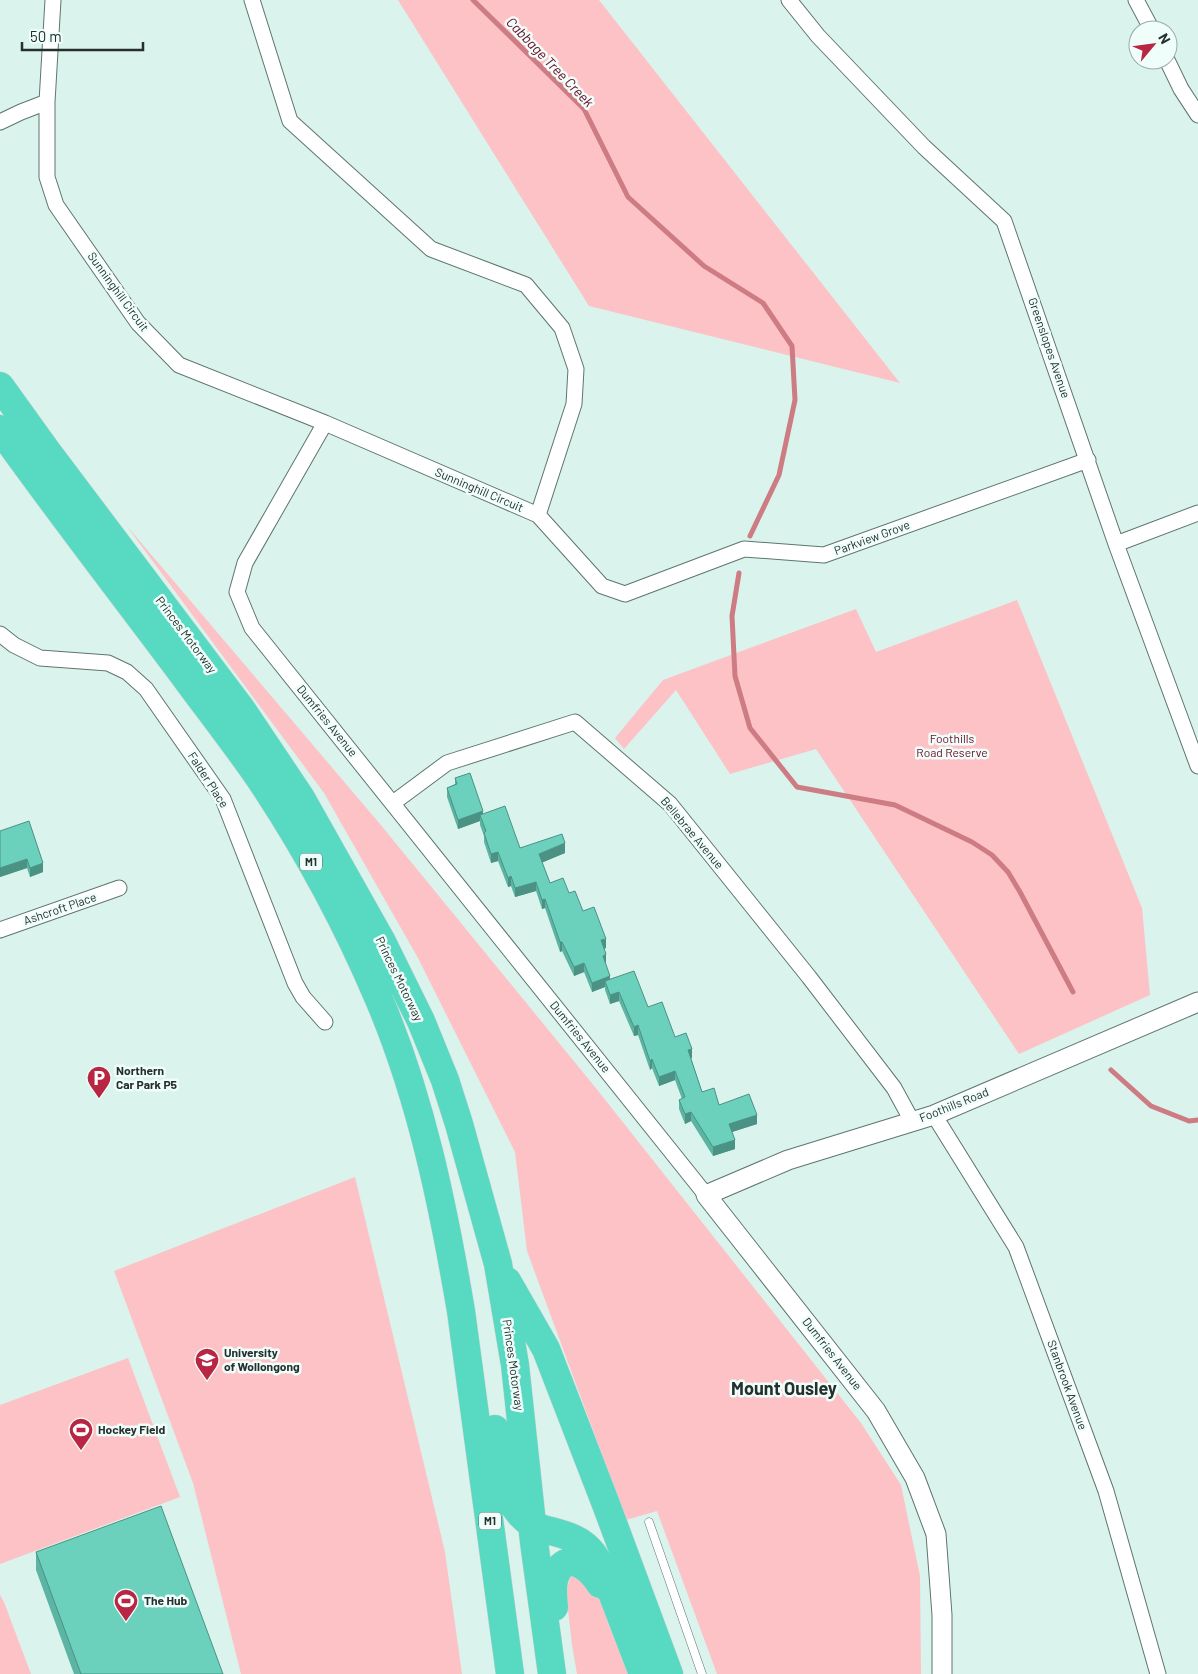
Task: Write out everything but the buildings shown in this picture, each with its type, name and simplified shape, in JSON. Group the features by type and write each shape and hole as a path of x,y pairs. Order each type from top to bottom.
{"highway":[{"name":"Princes Motorway","path":"0,386 242,710 301,798 381,940 424,1030 445,1080 459,1124 498,1264 515,1365 532,1525 552,1674"},
{"name":"Princes Motorway","path":"0,429 260,779 312,863 347,930 379,999 408,1076 426,1140 452,1254 510,1674"},
{"path":"379,999 419,1084 431,1119 469,1275 509,1496 523,1519 532,1525 577,1539 592,1553 607,1579 642,1674"},
{"path":"498,1264 546,1349 604,1497 669,1674"},
{"path":"560,1674 553,1587 557,1572 571,1562 577,1562 589,1569 602,1587 626,1647 642,1674"}],"street":[{"name":"Sunninghill Circuit","path":"53,0 47,102 47,178 56,206 138,323 179,365 325,424 538,515 574,404 576,369 562,328 526,285 431,249 290,121 252,0"},
{"name":"Greenslopes Avenue","path":"789,0 818,36 924,146 1004,222 1116,544 1198,766"},
{"path":"1136,0 1147,20"},
{"path":"1172,70 1181,89 1198,115"},
{"path":"0,122 47,102"},
{"name":"Dumfries Avenue","path":"325,424 245,563 236,592 252,628 706,1195 876,1411 915,1478 936,1534 942,1615 942,1674"},
{"name":"Parkview Grove","path":"538,515 602,586 625,594 744,548 824,556 1088,460"},
{"path":"1116,544 1198,513"},
{"name":"Falder Place","path":"0,634 14,645 40,658 108,663 126,672 146,689 223,799 295,983 303,997 325,1022"},
{"name":"Bellebrae Avenue","path":"393,803 447,763 575,722 670,804 810,977 894,1088 912,1121"},
{"name":"Ashcroft Place","path":"0,930 120,888"},
{"name":"Foothills Road","path":"706,1195 788,1160 934,1115 1198,1002"},
{"name":"Stanbrook Avenue","path":"934,1115 1016,1247 1106,1491 1158,1674"}],"lane":[{"path":"648,1522 702,1674"}],"green space":[{"path":"398,0 599,0 900,383 589,306"},
{"path":"126,525 380,824 595,1087 861,1423 901,1485 920,1576 921,1674 717,1674 657,1511 626,1520 527,1251 515,1152 418,958 324,793"},
{"name":"Foothills Road Reserve","path":"1017,600 1142,908 1150,995 1019,1054 816,749 730,774 676,690 624,749 615,738 663,680 856,609 876,652"},
{"path":"355,1177 445,1552 462,1674 241,1674 193,1483 114,1271"},
{"name":"Hockey Field","path":"128,1358 180,1497 0,1564 0,1405"},
{"path":"572,1573 601,1598 628,1674 577,1674 566,1591"},
{"path":"0,1595 4,1602 31,1674 0,1674"}],"waterway":[{"name":"Cabbage Tree Creek","path":"473,0 584,109 628,197 704,266 763,303 792,346 795,400 779,475 750,536"},
{"name":"Cabbage Tree Creek","path":"739,573 732,616 735,676 750,728 797,787 895,805 972,842 992,855 1008,872 1020,892 1073,992"},
{"name":"Cabbage Tree Creek","path":"1111,1070 1151,1106 1189,1121 1198,1120"}],"place":[{"name":"Northern Car Park P5","path":"99,1099"},
{"name":"University of Wollongong","path":"207,1381"},
{"name":"Hockey Field","path":"81,1451"},
{"name":"The Hub","path":"126,1622"}],"district":[{"name":"Mount Ousley","path":"784,1389"}]}
